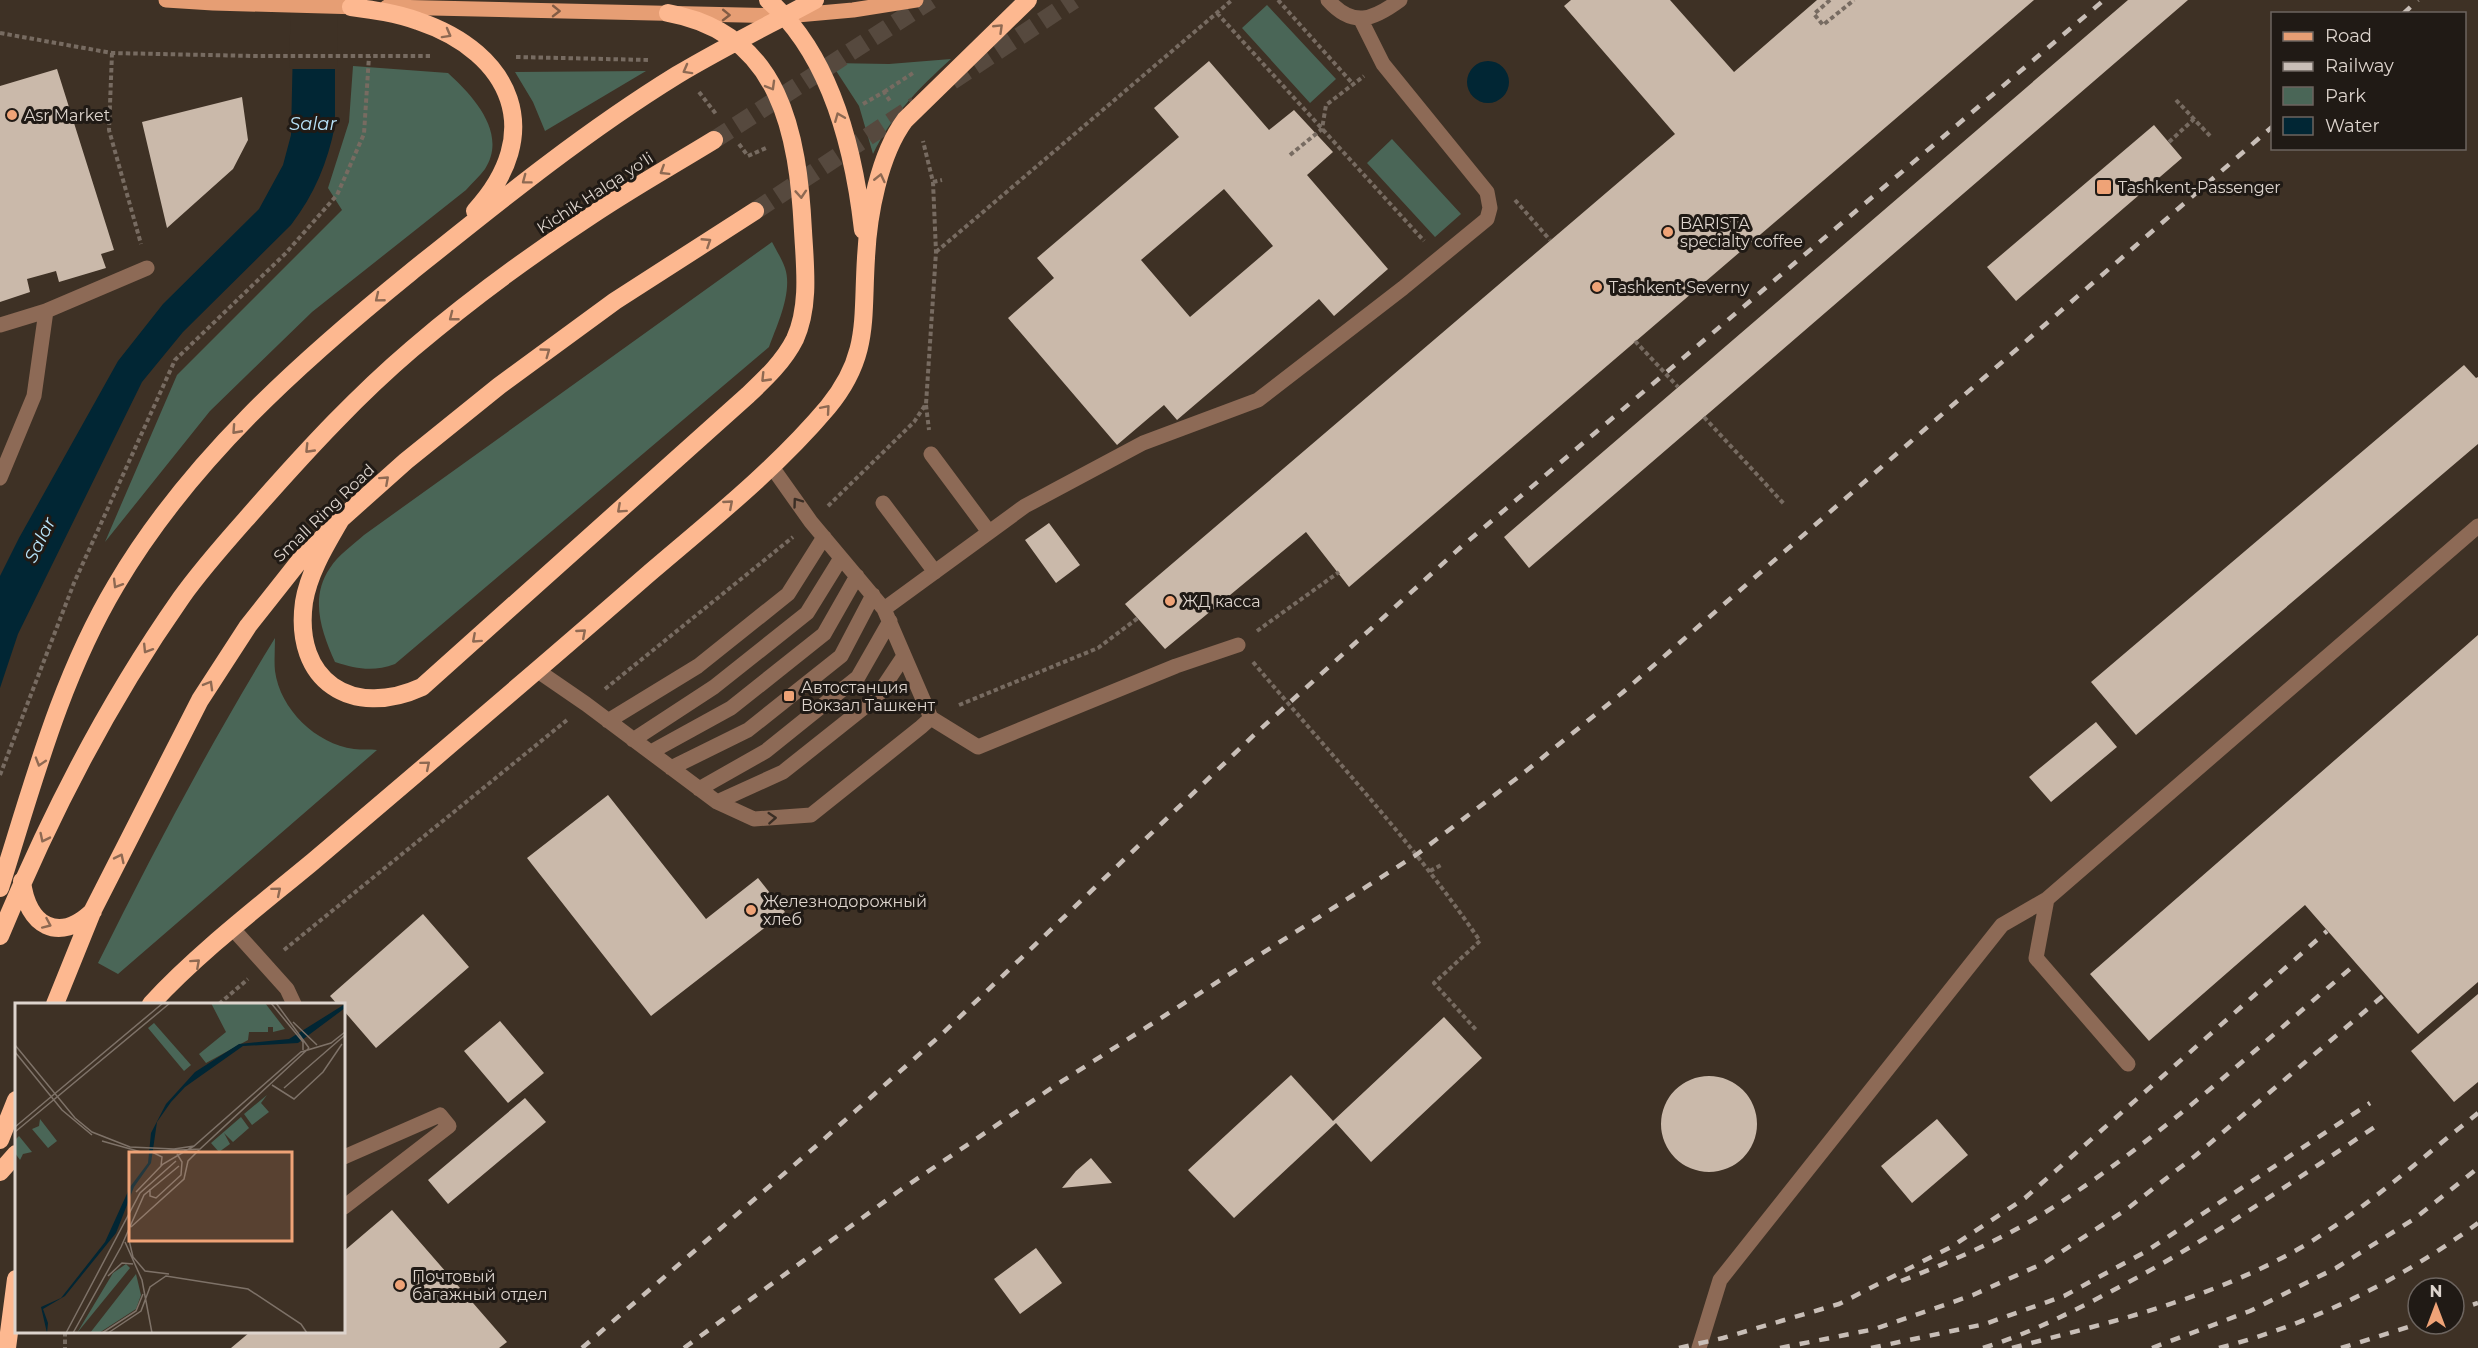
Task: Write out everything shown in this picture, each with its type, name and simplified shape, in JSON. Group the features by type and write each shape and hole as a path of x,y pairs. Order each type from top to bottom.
{"highway":[{"path":"154,1002 233,929 538,671 772,467 828,407 855,365 860,352 865,320 866,256 856,180 844,130 813,57 786,16 768,0"},
{"path":"0,888 62,694 95,622 139,549 164,515 271,393 359,314 514,189 577,142 679,74 815,0"},
{"path":"866,256 881,175 887,152 896,133 905,120 1028,0"},
{"path":"351,7 385,12 418,21 459,41 491,66 505,88 510,101 513,136 504,169 478,208 425,261"},
{"path":"341,519 320,555 307,591 303,629 310,663 324,681 348,695 374,700 410,693 422,687 440,672 748,395 784,357 795,339 805,297 805,260 797,158 785,113 754,61 738,42 706,23 668,14"},
{"name":"Kichik Halqa yo'li","path":"22,882 87,753 165,621 208,563 299,459 411,350 499,281 583,220 714,140"},
{"name":"Small Ring Road","path":"56,1003 93,910 173,752 224,661 270,596 301,559 341,519 429,441 499,386 615,301 755,211"},
{"path":"22,882 29,910 46,926 58,929 70,927 82,921 93,910"},
{"path":"0,936 22,882"},
{"path":"0,1140 15,1102"},
{"path":"0,1172 15,1155"},
{"path":"7,1348 15,1287"}],"main road":[{"path":"166,0 351,7 786,16 853,10 916,0"}],"lane":[{"path":"1328,0 1345,16 1360,18 1380,14 1400,0"},
{"path":"699,789 766,751 858,677 887,615 935,572 989,532 1025,506 1143,443 1258,400 1488,219 1490,200 1483,186 1383,64 1360,18"},
{"path":"0,325 46,311 147,268"},
{"path":"0,478 34,396 46,311"},
{"path":"932,454 989,532"},
{"path":"772,467 811,522 887,615 931,718 978,747 1176,666 1238,645"},
{"path":"883,503 935,572"},
{"path":"1699,1348 1720,1280 2002,926 2047,899 2478,526"},
{"path":"608,721 698,666 788,594 824,537"},
{"path":"633,740 714,687 807,613 841,558"},
{"path":"651,752 731,708 824,634 857,576"},
{"path":"671,768 748,730 841,656 873,596"},
{"path":"717,802 783,772 876,698 904,656"},
{"path":"538,671 717,802 754,819 811,815 931,718"},
{"path":"2047,899 2036,958 2128,1064"},
{"path":"233,929 287,989 293,1003"},
{"path":"345,1157 440,1115 449,1126 345,1206"}],"path":[{"path":"936,252 1232,0"},
{"path":"1278,0 1353,84 1326,105 1322,129 1290,155"},
{"path":"1830,0 1814,14 1823,25 1854,0"},
{"path":"1217,13 1440,258"},
{"path":"0,33 112,53 349,55"},
{"path":"112,53 109,130 147,268"},
{"path":"0,775 74,583 175,360 285,254 337,195 364,134 369,56"},
{"path":"859,106 884,93 921,68"},
{"path":"884,93 894,106"},
{"path":"2176,100 2211,137"},
{"path":"2169,142 2194,119"},
{"path":"221,1003 811,522 914,422 926,404 936,252 933,182 921,136"},
{"path":"933,182 942,180"},
{"path":"1635,341 1678,387"},
{"path":"1704,417 1785,505"},
{"path":"1339,572 1238,645 1358,782 1430,872 1479,941 1434,983 1477,1031"},
{"path":"931,718 1005,684 1098,648 1138,618"},
{"path":"1430,872 1443,864"}],"green space":[{"path":"1267,5 1336,79 1310,103 1242,28"},
{"path":"951,59 928,80 897,115 873,154 859,106 831,63 889,64"},
{"path":"353,66 448,73 468,93 485,116 492,142 491,155 485,169 466,190 312,312 210,411 105,542 177,375 342,210 328,188 349,122"},
{"path":"646,71 545,131 533,102 515,72"},
{"path":"1392,139 1461,214 1435,237 1367,163"},
{"path":"772,242 785,268 787,287 783,308 769,347 395,664 365,669 335,662 322,627 319,603 324,579 341,554 364,535"},
{"path":"275,638 275,671 278,685 284,699 302,722 326,740 340,746 377,750 118,974 98,963 183,799"}],"water":[{"name":"Salar","path":"294,0 335,0 335,125 319,178 307,202 291,225 183,332 142,382 18,634 0,688 0,576 19,538 118,361 163,304 259,209 283,165 291,135"},
{"path":"1488,61 1503,67 1509,82 1503,97 1488,103 1473,97 1467,82 1473,67"}],"pier":[{"path":"291,0 338,0 337,69 289,69"}],"building":[{"name":"Tashkent Severny","path":"1571,0 1670,0 1734,72 1817,0 2034,0 1349,587 1306,532 1165,649 1125,604 1675,134 1564,6"},
{"path":"2128,0 2188,0 1529,568 1504,537"},
{"path":"1209,61 1269,130 1294,110 1333,152 1307,175 1388,269 1334,316 1319,299 1177,420 1164,405 1117,445 1008,318 1054,278 1037,258 1179,137 1154,108","holes":["1224,189 1273,246 1190,317 1141,260"]},
{"path":"57,69 114,250 101,254 106,268 59,282 56,271 27,279 30,292 0,302 0,86"},
{"path":"242,97 248,140 233,169 167,228 142,122"},
{"path":"2154,125 2182,158 2016,301 1987,267"},
{"path":"2464,365 2476,378 2478,377 2478,444 2136,735 2091,682"},
{"path":"1049,523 1080,565 1056,583 1025,540"},
{"path":"2478,635 2478,982 2418,1034 2305,905 2149,1041 2090,974"},
{"path":"2096,722 2117,747 2051,802 2029,777"},
{"path":"608,795 706,919 758,878 785,912 651,1016 527,858"},
{"path":"423,914 469,967 376,1048 345,1012 345,1003 336,1003 330,996"},
{"path":"2478,994 2478,1082 2454,1102 2411,1051"},
{"path":"1444,1017 1482,1058 1371,1162 1336,1123 1234,1218 1188,1170 1291,1075 1333,1121"},
{"path":"500,1021 544,1073 508,1103 464,1051"},
{"path":"1709,1076 1727,1080 1743,1090 1753,1106 1757,1124 1753,1142 1743,1158 1727,1168 1709,1172 1691,1168 1675,1158 1665,1142 1661,1124 1665,1106 1675,1090 1691,1080"},
{"path":"525,1098 546,1122 448,1204 428,1180"},
{"path":"1937,1119 1968,1155 1912,1203 1881,1166"},
{"path":"1091,1158 1112,1183 1062,1188 1076,1171"},
{"name":"Почтовый багажный отдел","path":"392,1210 507,1342 499,1348 231,1348 249,1333 345,1333 345,1250"},
{"path":"1036,1248 1062,1283 1020,1314 994,1279"}],"tunnel":[{"path":"714,140 931,0"},
{"path":"952,81 1074,0"},
{"path":"755,211 916,105"}],"railway":[{"path":"582,1348 942,1034 1255,734 1461,547 2104,0"},
{"path":"2405,12 2418,0"},
{"path":"684,1348 899,1191 1053,1087 1416,855 1521,775 1622,693 2271,128"},
{"path":"1679,1348 1723,1338 1839,1304 1951,1247 2025,1198 2327,931"},
{"path":"1901,1281 1956,1259 2010,1233 2086,1185 2205,1094 2357,963"},
{"path":"1780,1348 1875,1329 1973,1295 2044,1263 2127,1209 2195,1156 2384,995"},
{"path":"1871,1348 1985,1324 2064,1296 2145,1252 2370,1103"},
{"path":"2012,1348 2166,1305 2241,1278 2277,1261 2334,1227 2478,1113"},
{"path":"1983,1348 2045,1324 2140,1276 2246,1213 2382,1122"},
{"path":"2152,1348 2250,1311 2336,1268 2414,1219 2478,1168"},
{"path":"2219,1348 2288,1326 2354,1298 2418,1263 2478,1223"},
{"path":"2466,1307 2478,1303"},
{"path":"2341,1348 2406,1328"}],"place":[{"name":"Asr Market","path":"12,115"},
{"name":"Tashkent-Passenger","path":"2104,187"},
{"name":"BARISTA specialty coffee","path":"1668,232"},
{"name":"Tashkent Severny","path":"1597,287"},
{"name":"ЖД касса","path":"1170,601"},
{"name":"Автостанция Вокзал Ташкент","path":"789,696"},
{"name":"Железнодорожный хлеб","path":"751,910"},
{"name":"Почтовый багажный отдел","path":"400,1285"}]}
